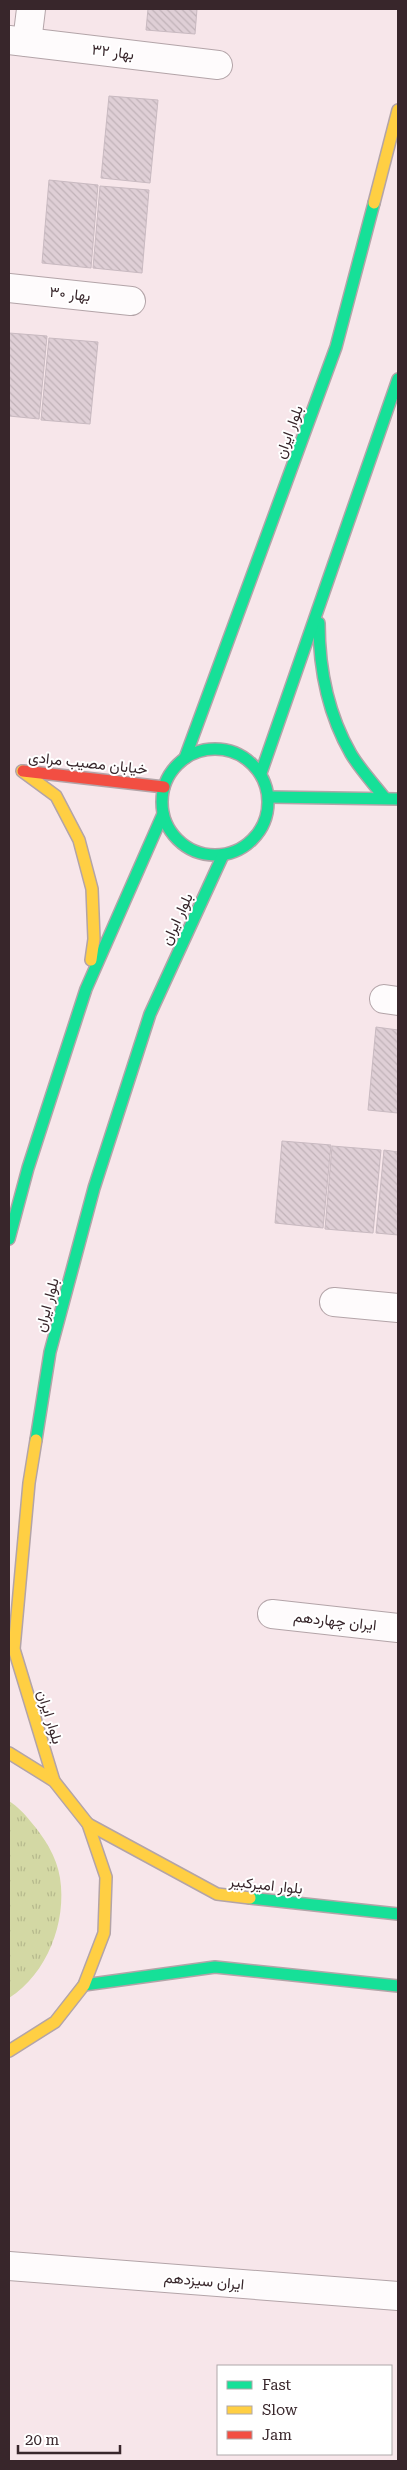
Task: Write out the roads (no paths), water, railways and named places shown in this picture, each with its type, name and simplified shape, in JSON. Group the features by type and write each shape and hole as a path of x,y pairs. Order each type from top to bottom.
{"main road":[{"name":"بلوار ایران","path":"185,758 336,347 398,110"},
{"path":"260,773 398,379"},
{"path":"320,602 319,655 330,707 352,755 384,797"},
{"path":"212,749 226,749 239,754 251,762 260,773 269,797 268,813 262,828 252,841 238,850 223,855 197,852 185,846 168,826 163,814 162,800 164,787 176,766 185,758 212,749"},
{"name":"خیابان مصیب مرادی","path":"9,769 164,787"},
{"path":"22,771 56,796 79,840 92,889 94,939 86,989"},
{"path":"269,797 384,797 398,799"},
{"path":"9,1239 28,1168 86,989 163,814"},
{"name":"بلوار ایران","path":"54,1781 14,1648 28,1482 50,1352 94,1188 150,1014 223,855"},
{"path":"9,1753 54,1781 88,1824 106,1877 104,1933 84,1985 55,2022 9,2051"},
{"name":"بلوار امیرکبیر","path":"88,1824 217,1894 398,1914"},
{"path":"84,1985 215,1967 398,1986"}],"street":[{"path":"18,41 31,9"},
{"name":"بهار ۳۲","path":"18,41 218,65"},
{"name":"بهار ۳۰","path":"9,288 131,301"},
{"path":"334,1302 398,1308"},
{"name":"ایران چهاردهم","path":"272,1614 398,1628"},
{"name":"ایران سیزدهم","path":"9,2266 398,2296"}]}
